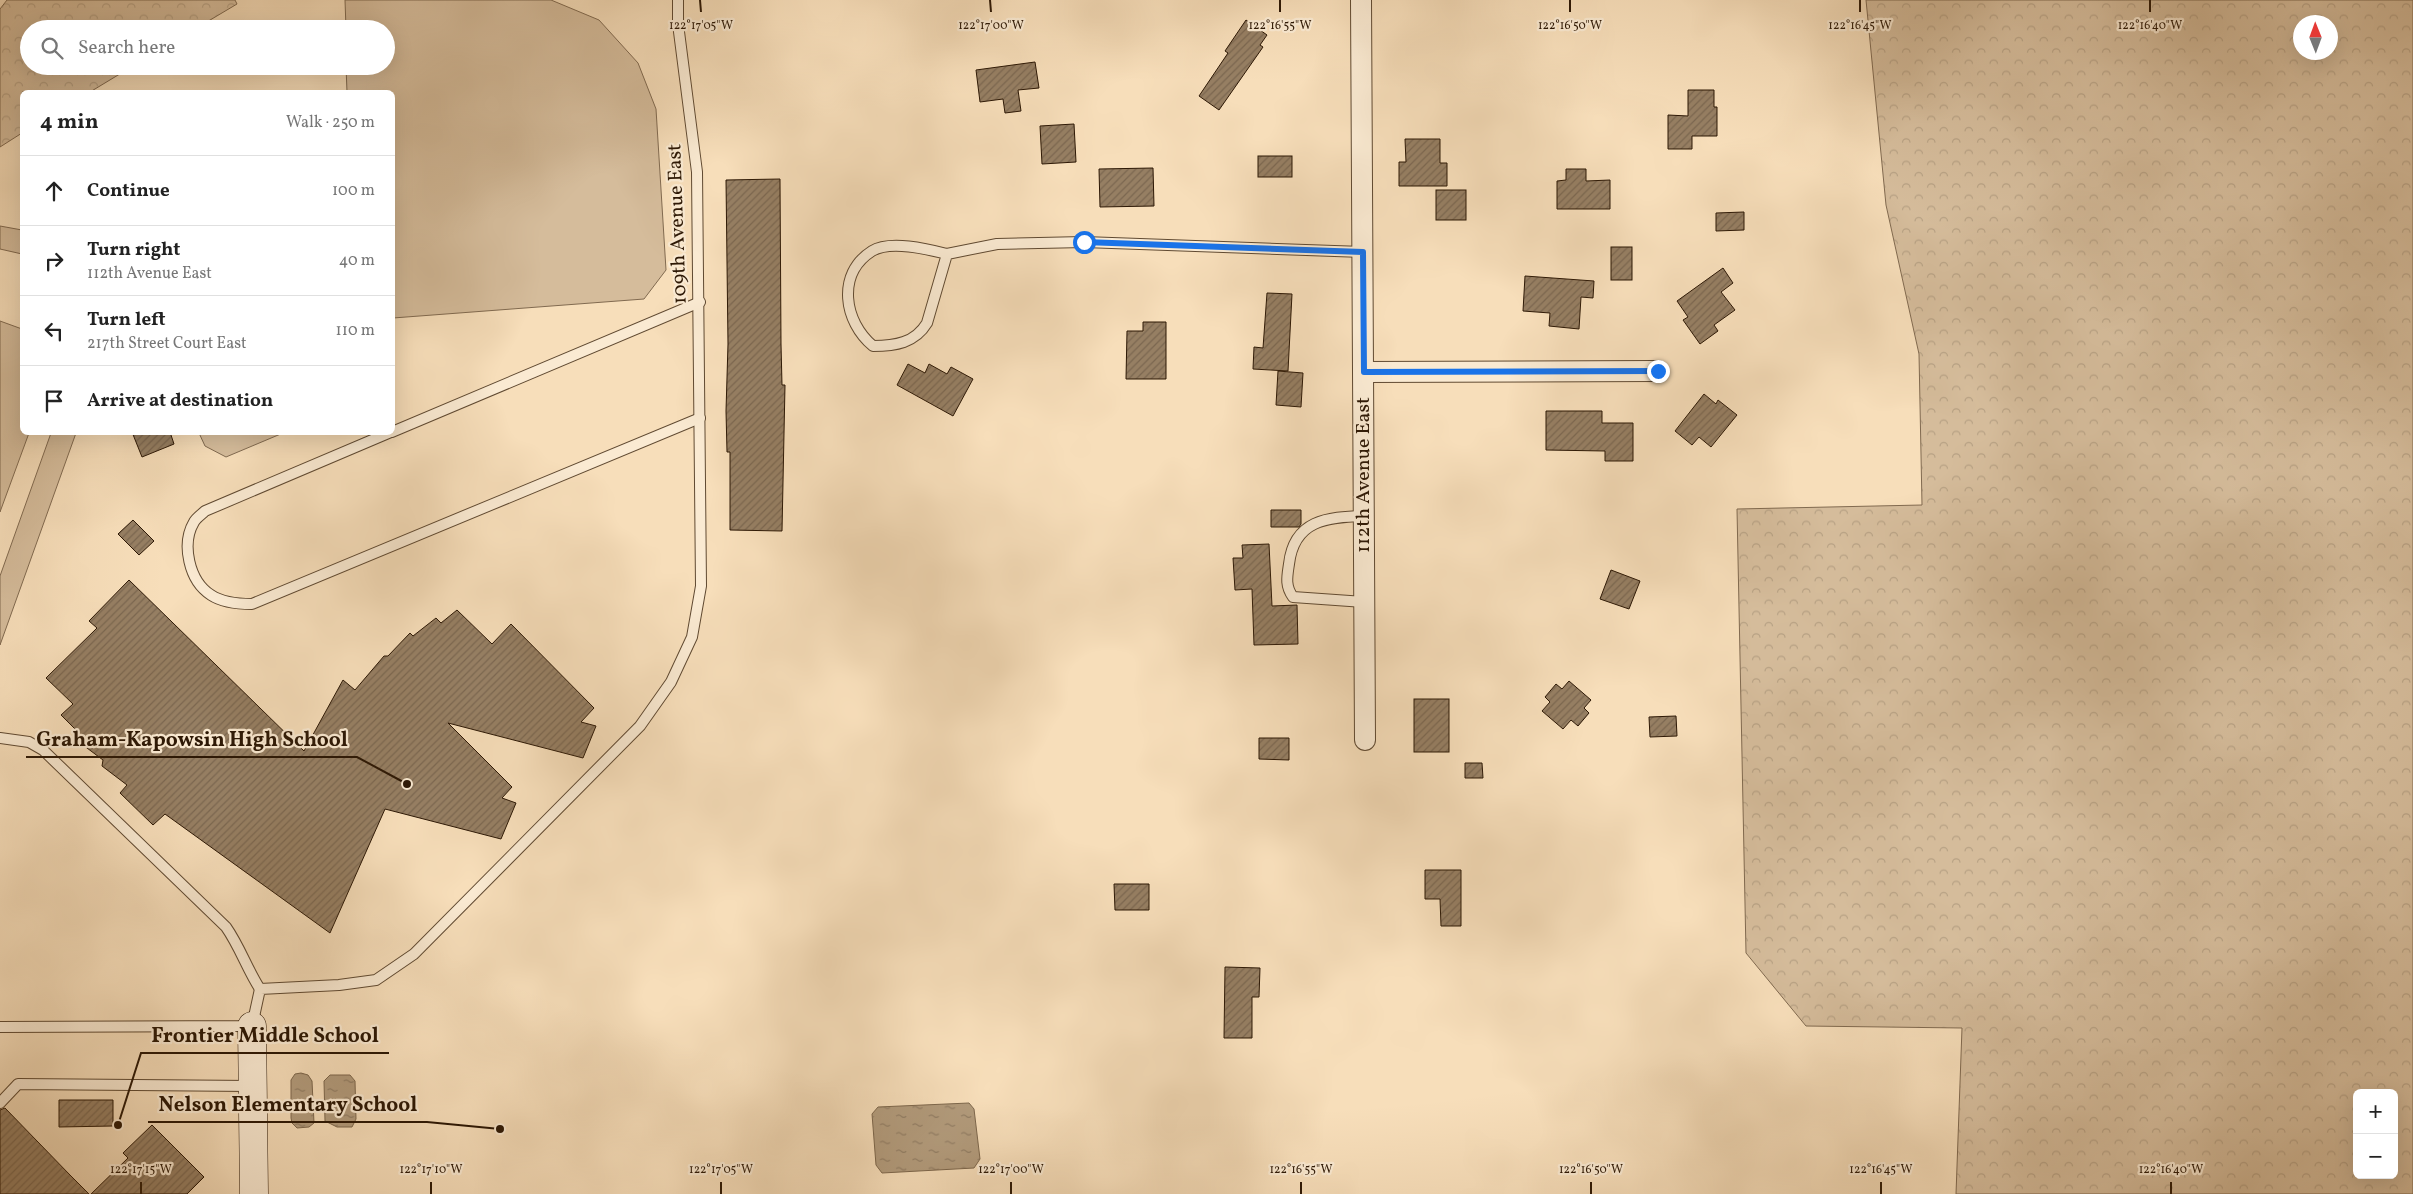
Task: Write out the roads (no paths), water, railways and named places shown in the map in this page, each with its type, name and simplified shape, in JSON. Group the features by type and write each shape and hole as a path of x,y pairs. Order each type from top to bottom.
{"street":[{"name":"112th Avenue East","path":"1361,0 1366,740"},
{"path":"1364,372 1658,371"},
{"path":"252,1026 254,1194"}],"lane":[{"name":"109th Avenue East","path":"260,989 339,985 376,980 414,954 640,726 671,682 692,637 701,586 700,302 697,172 678,24 678,0"},
{"path":"947,254 926,323 921,333 897,346 873,346 862,337 852,316 846,292 854,268 873,251 898,246 920,247 947,254 997,244 1084,242 1363,252"},
{"path":"395,431 700,302"},
{"path":"385,435 205,511 194,521 188,538 192,571 200,586 210,595 222,601 252,604 700,418"},
{"path":"1364,516 1333,517 1317,523 1302,533 1291,546 1286,580 1287,589 1293,597 1364,602"},
{"path":"0,738 29,742 50,757 226,928 238,944 250,973 260,989 252,1026 0,1027"},
{"path":"0,1102 18,1084 253,1086"}],"water":[{"path":"295,1074 308,1075 312,1081 314,1123 309,1127 297,1128 292,1123 291,1118 291,1080"},
{"path":"330,1075 350,1075 355,1081 356,1119 352,1127 337,1127 325,1121 324,1081"},
{"path":"969,1103 974,1109 980,1159 974,1168 882,1173 876,1165 872,1114 878,1107"}],"place":[{"name":"Graham-Kapowsin High School","path":"407,784"},
{"name":"Frontier Middle School","path":"118,1125"},
{"name":"Nelson Elementary School","path":"500,1129"}]}
